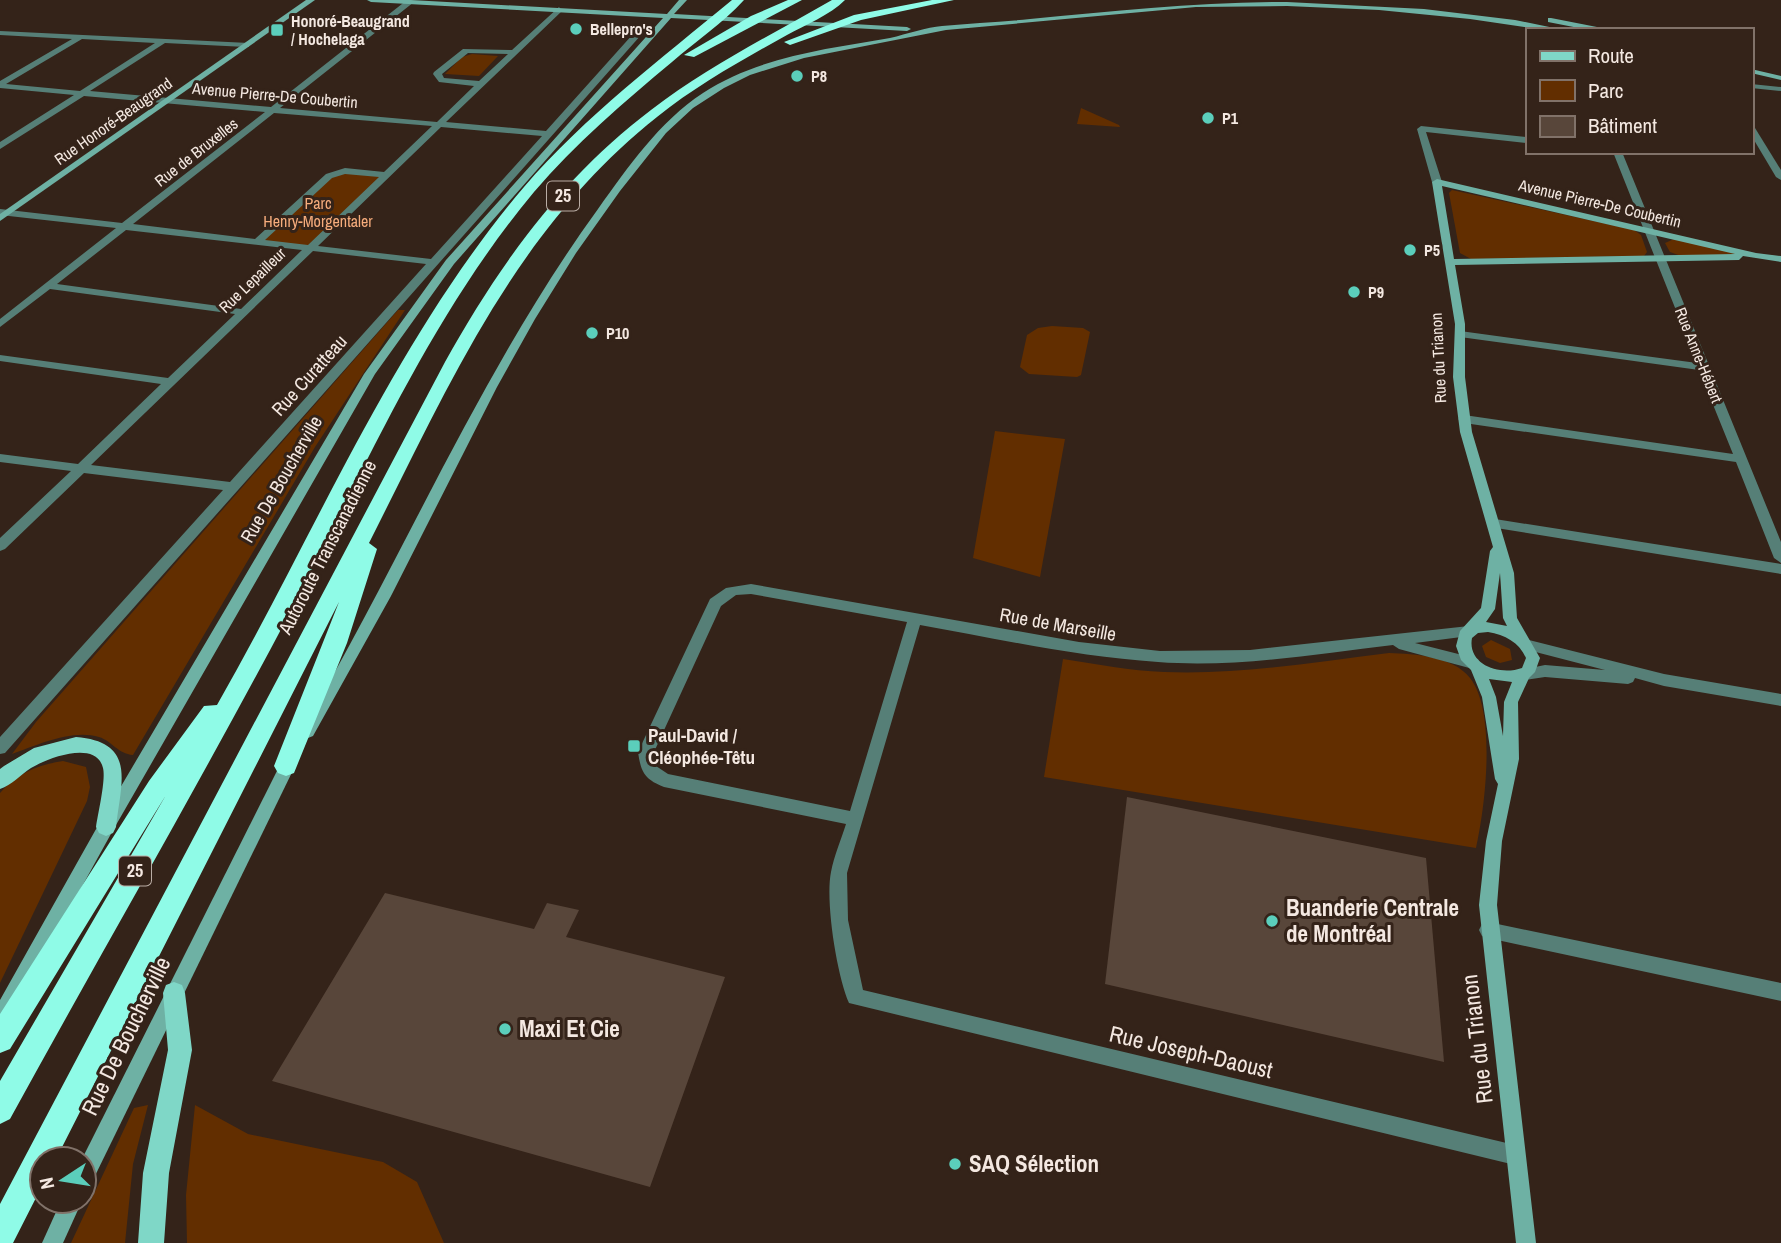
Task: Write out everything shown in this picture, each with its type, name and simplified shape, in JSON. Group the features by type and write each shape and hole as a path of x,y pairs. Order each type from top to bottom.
{"highway":[{"path":"706,20 734,0"},
{"name":"Autoroute Transcanadienne","path":"0,1109 269,633 455,292 531,189 614,105 706,20 739,0"},
{"path":"614,105 699,48 797,0"},
{"name":"Autoroute Transcanadienne","path":"0,1236 388,483 472,327 547,215 576,181 631,131 673,100 840,0"},
{"path":"729,65 846,21 949,0"},
{"path":"286,766 336,643 388,483"},
{"path":"0,1039 157,788 269,633"}],"main road":[{"name":"Rue Honoré-Beaugrand","path":"2,214 312,0"},
{"path":"371,0 898,29 945,28 1165,7 1290,3 1407,9 1545,28"},
{"path":"670,15 683,0"},
{"path":"898,29 1180,0"},
{"path":"1376,0 1470,8 1590,28"},
{"path":"684,13 694,1"},
{"path":"670,15 684,13 706,20"},
{"name":"Rue De Boucherville","path":"0,1018 106,827 336,430 401,327 484,222 670,15"},
{"path":"898,29 945,28"},
{"name":"Rue De Boucherville","path":"98,1148 286,766 343,675 526,324 583,235 666,127 703,96 749,72 898,29"},
{"path":"1753,63 1781,70"},
{"path":"1753,71 1781,78"},
{"name":"Avenue Pierre-De Coubertin","path":"1437,182 1756,256 1781,259"},
{"name":"Rue du Trianon","path":"1437,182 1460,334 1459,377 1464,419 1507,573 1510,618 1524,643"},
{"name":"Avenue Pierre-De Coubertin","path":"1450,262 1660,260 1756,256"},
{"name":"Rue du Trianon","path":"1470,631 1488,609 1498,542"},
{"path":"1496,628 1524,643 1533,663 1523,675 1502,677 1475,665 1463,645 1470,631 1496,628"},
{"name":"Rue du Trianon","path":"1475,665 1492,707 1504,788"},
{"name":"Rue du Trianon","path":"1523,675 1511,702 1511,759 1490,876 1488,930 1526,1243"},
{"path":"0,781 20,763 48,750 75,745 97,750 108,758 113,767 106,827"},
{"path":"151,1243 156,1173 180,1050 174,993"},
{"path":"52,1243 65,1215"}],"street":[{"name":"Rue de Bruxelles","path":"0,324 410,2"},
{"name":"Rue Lepailleur","path":"0,546 559,9"},
{"name":"Rue Curatteau","path":"0,748 645,26"},
{"path":"0,33 246,46"},
{"path":"0,85 80,37"},
{"path":"0,146 163,41"},
{"path":"482,83 442,80 437,74 466,51 516,52"},
{"name":"Avenue Pierre-De Coubertin","path":"0,85 548,134"},
{"path":"1753,86 1781,89"},
{"name":"Rue du Trianon","path":"1437,182 1421,129 1526,140"},
{"path":"1753,131 1781,177"},
{"name":"Rue Anne-Hébert","path":"1618,154 1781,558"},
{"path":"257,242 329,176 345,171 384,175"},
{"path":"2,214 432,262"},
{"path":"48,286 242,312"},
{"path":"1460,334 1704,367"},
{"path":"0,358 170,382"},
{"path":"1464,419 1741,459"},
{"path":"0,458 233,487"},
{"path":"1495,524 1781,569"},
{"name":"Rue de Marseille","path":"855,818 664,780 649,770 646,752 669,702 715,603 732,590 751,589 1079,648 1160,657 1250,656 1470,631"},
{"path":"855,818 915,619"},
{"name":"Rue de Marseille","path":"1380,640 1475,665"},
{"path":"1524,643 1664,680 1781,700"},
{"path":"1523,675 1545,671 1664,680"},
{"name":"Rue Joseph-Daoust","path":"855,818 836,897 855,997 1516,1155"},
{"path":"1488,930 1781,992"}],"green space":[{"path":"472,54 498,56 479,76 445,74 462,57"},
{"path":"1081,108 1119,125 1120,127 1077,124"},
{"name":"Parc Henry-Morgentaler","path":"336,172 384,175 308,248 257,242"},
{"path":"1452,190 1634,230 1641,235 1647,252 1644,256 1471,259 1460,253 1449,193"},
{"path":"1674,239 1737,255 1681,256 1670,252 1665,243"},
{"path":"398,310 405,310 315,447 133,755 123,752 104,739 88,735 66,736 12,754 36,722"},
{"path":"1038,328 1083,328 1090,332 1081,375 1029,374 1020,367 1027,335"},
{"path":"995,431 1065,439 1040,577 973,558"},
{"path":"1491,640 1510,649 1512,660 1500,663 1486,657 1482,646"},
{"path":"1389,653 1433,658 1454,665 1470,678 1478,693 1484,713 1486,761 1483,809 1476,848 1044,777 1063,659 1139,670 1221,672"},
{"path":"63,761 86,767 90,787 87,801 0,983 0,793 28,771"},
{"path":"148,1105 133,1164 125,1243 71,1243 84,1215 98,1215 98,1185 134,1108"},
{"path":"195,1105 248,1134 383,1162 417,1182 444,1243 187,1243 186,1195"}],"building":[{"name":"Buanderie Centrale de Montréal","path":"1127,797 1426,858 1444,1062 1105,984"},
{"name":"Maxi Et Cie","path":"385,893 534,929 547,903 579,910 566,937 725,977 650,1187 272,1081"}],"place":[{"name":"Bellepro's","path":"576,29"},
{"name":"Honoré-Beaugrand / Hochelaga","path":"277,30"},
{"name":"P8","path":"797,76"},
{"name":"P1","path":"1208,118"},
{"name":"P5","path":"1410,250"},
{"name":"P9","path":"1354,292"},
{"name":"P10","path":"592,333"},
{"name":"Paul-David / Cléophée-Têtu","path":"634,746"},
{"name":"Buanderie Centrale de Montréal","path":"1272,921"},
{"name":"Maxi Et Cie","path":"505,1029"},
{"name":"SAQ Sélection","path":"955,1164"}]}
